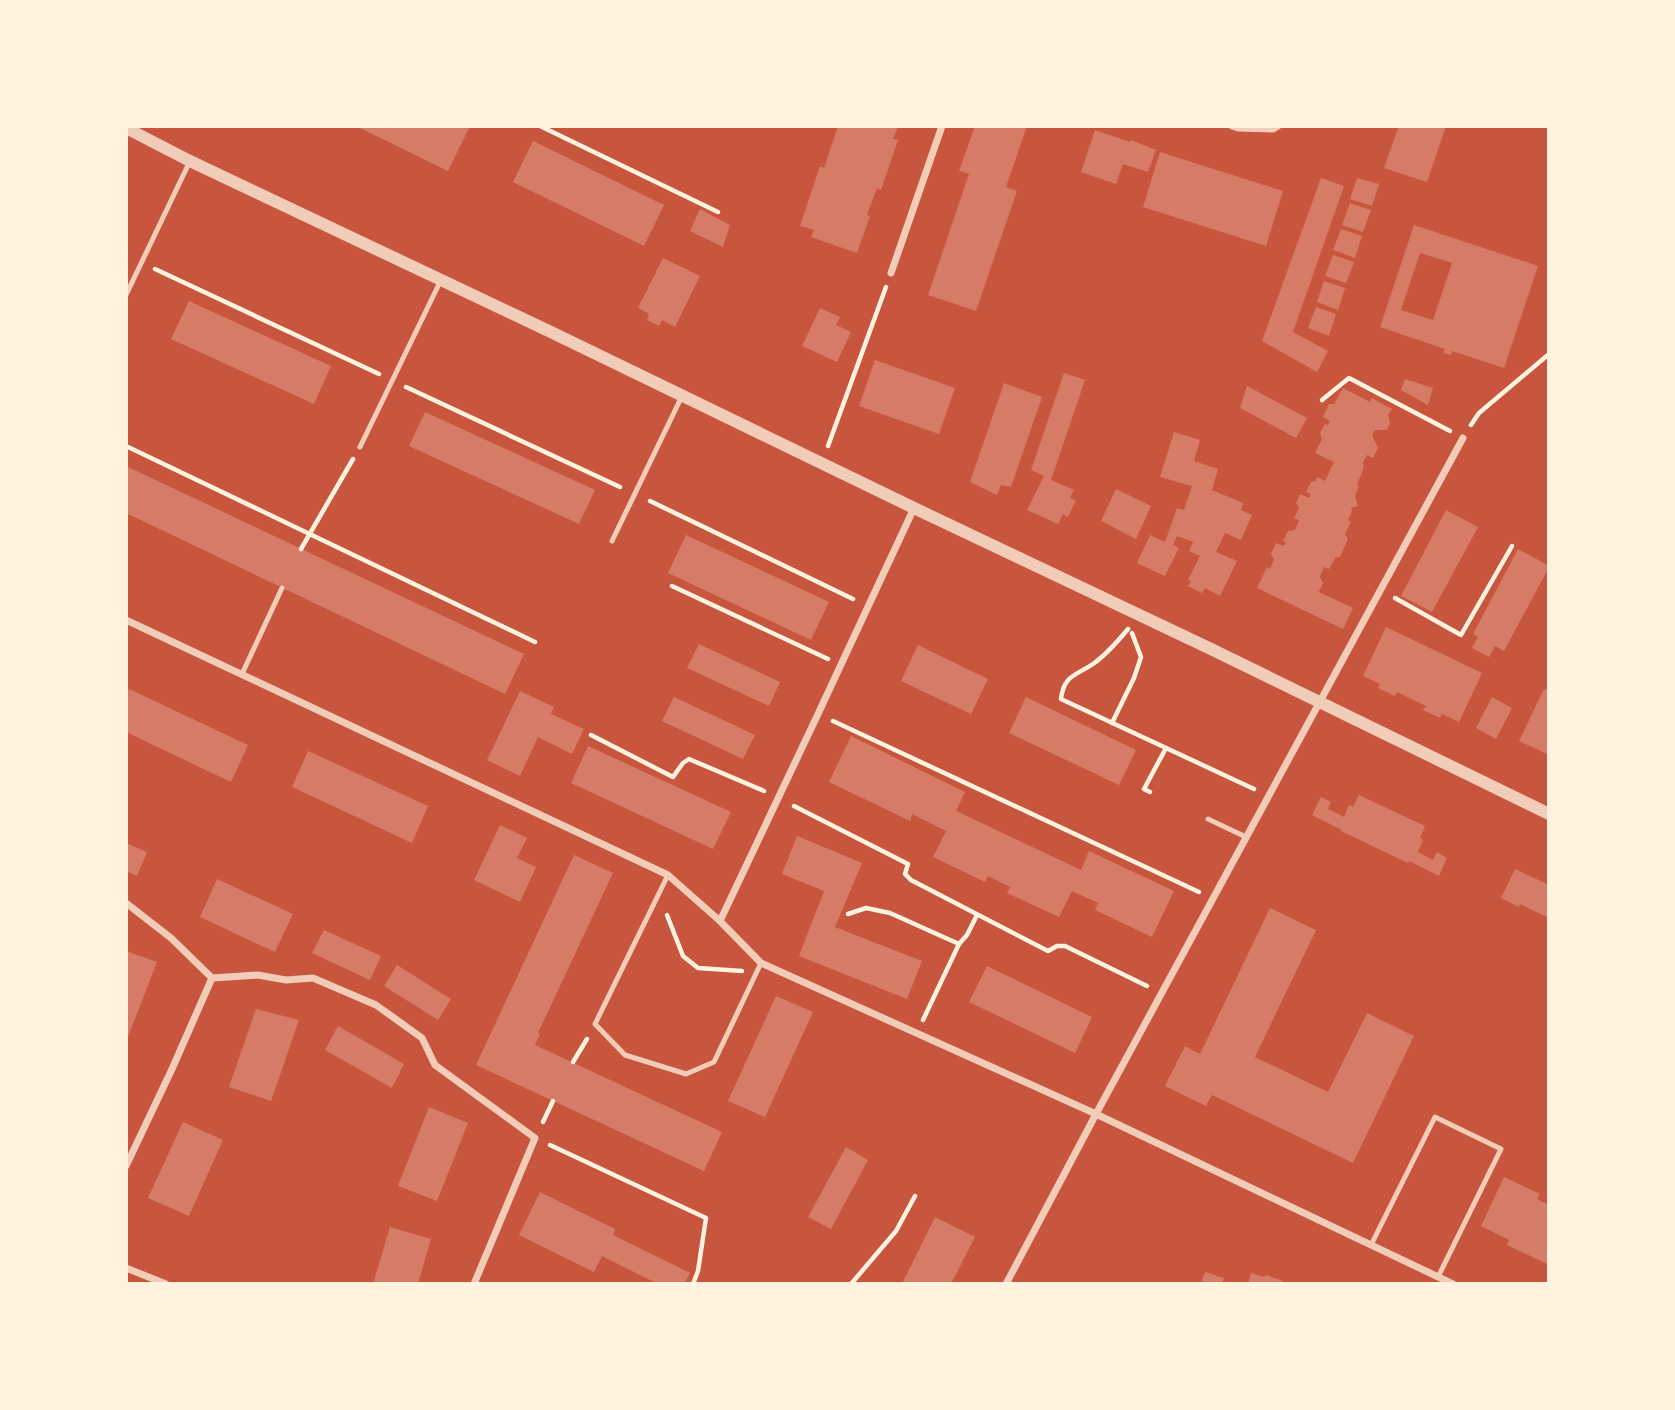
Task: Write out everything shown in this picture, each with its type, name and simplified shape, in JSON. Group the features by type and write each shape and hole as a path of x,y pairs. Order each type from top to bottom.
{"street":[{"path":"891,273 942,126"},
{"path":"1232,126 1273,129 1278,126"},
{"path":"126,128 1320,701 1549,814"},
{"path":"1006,1284 1462,438"},
{"path":"720,921 914,508"},
{"path":"126,620 668,875 720,921 761,963 1096,1114 1453,1284"},
{"path":"126,903 171,938 212,978 258,975 286,980 313,978 376,1005 422,1038 435,1065 535,1138 474,1284"},
{"path":"126,1166 212,978"},
{"path":"126,1268 166,1284"}],"lane":[{"path":"126,295 190,161"},
{"path":"360,447 441,280"},
{"path":"612,541 682,396"},
{"path":"242,674 282,588"},
{"path":"1208,819 1246,837"},
{"path":"668,875 595,1024 625,1055 686,1074 714,1062 761,963"},
{"path":"1371,1245 1435,1117 1446,1122 1502,1149 1438,1277"}],"path":[{"path":"540,126 718,212"},
{"path":"141,263 869,606"},
{"path":"834,430 891,273"},
{"path":"1322,400 1349,378 1462,438 1479,413 1549,354"},
{"path":"126,446 535,642"},
{"path":"301,549 360,447"},
{"path":"1380,589 1461,635 1511,546"},
{"path":"672,586 842,665"},
{"path":"1112,723 1141,657 1130,626 1094,664 1073,676 1063,686 1061,699 1112,723 1166,747 1268,796"},
{"path":"818,714 1213,898"},
{"path":"591,735 673,778 689,759 778,797 908,864 905,874 911,880 977,915 1048,951 1057,946 1065,946 1162,993"},
{"path":"1150,792 1144,789 1166,747"},
{"path":"658,895 683,956 698,968 757,972"},
{"path":"848,914 866,908 890,913 959,944"},
{"path":"916,1033 959,944 977,915"},
{"path":"573,1062 595,1024"},
{"path":"554,1101 535,1138 706,1218 698,1271 693,1284"},
{"path":"851,1284 896,1231 915,1196"}],"building":[{"path":"356,126 466,126 469,128 448,171"},
{"path":"838,126 898,126 893,139 898,140 881,190 877,188 867,215 870,216 857,253 811,237 814,230 800,226 820,166 824,168"},
{"path":"975,126 1027,126 1006,187 1017,191 976,311 928,295 969,174 959,171"},
{"path":"1392,126 1446,126 1427,182 1384,168 1398,128"},
{"path":"1095,130 1156,150 1148,172 1123,164 1116,184 1081,172"},
{"path":"533,141 664,205 644,246 513,182"},
{"path":"1160,152 1283,191 1266,246 1143,207"},
{"path":"1321,178 1344,186 1293,332 1328,351 1317,372 1262,341"},
{"path":"1357,178 1379,184 1372,206 1350,199"},
{"path":"1350,203 1371,210 1363,232 1342,225"},
{"path":"700,209 730,225 723,247 690,231"},
{"path":"1414,225 1538,266 1504,368 1452,351 1451,355 1443,353 1445,349 1380,327","holes":["1420,253 1452,263 1433,320 1401,310"]},
{"path":"1341,229 1362,236 1355,258 1333,250"},
{"path":"1333,255 1354,262 1346,283 1325,276"},
{"path":"663,258 700,276 675,327 662,320 659,326 647,320 649,314 638,308"},
{"path":"1324,281 1345,288 1338,310 1317,302"},
{"path":"189,301 331,366 314,404 171,339"},
{"path":"1316,307 1336,314 1329,336 1308,328"},
{"path":"820,308 840,317 836,325 851,332 837,362 802,346"},
{"path":"875,360 955,388 939,434 859,406"},
{"path":"1064,373 1085,380 1051,480 1074,490 1070,498 1076,500 1068,517 1063,514 1058,524 1027,510 1044,476 1031,470"},
{"path":"1405,379 1433,388 1428,405 1401,390"},
{"path":"1004,383 1042,397 1011,487 1001,485 997,495 970,482"},
{"path":"1247,386 1307,418 1296,438 1240,408"},
{"path":"1343,388 1370,402 1372,398 1392,409 1388,415 1390,423 1387,430 1375,430 1372,435 1378,448 1373,458 1367,455 1363,462 1364,467 1355,496 1358,506 1351,508 1348,520 1351,522 1345,534 1348,539 1340,557 1335,558 1329,569 1324,567 1320,577 1323,583 1319,592 1353,608 1343,629 1257,588 1267,567 1270,569 1274,559 1271,554 1276,543 1284,546 1286,542 1283,541 1288,531 1295,530 1299,520 1294,518 1299,508 1296,503 1300,494 1309,498 1311,494 1306,492 1311,482 1316,481 1317,477 1325,481 1334,462 1315,453 1322,439 1320,433 1330,421 1323,417 1329,404 1334,404"},
{"path":"425,412 595,490 579,524 409,446"},
{"path":"1174,432 1200,440 1194,461 1218,469 1212,490 1243,503 1241,510 1252,515 1241,540 1225,533 1216,552 1237,561 1220,596 1205,588 1202,593 1188,586 1191,581 1188,580 1200,556 1189,551 1193,542 1177,536 1173,545 1179,548 1165,576 1137,563 1150,535 1165,542 1177,508 1184,510 1192,486 1160,477"},
{"path":"126,466 524,654 505,694 126,513"},
{"path":"1116,489 1151,506 1136,539 1101,521"},
{"path":"1446,510 1478,527 1432,612 1401,596"},
{"path":"686,535 829,602 811,640 668,573"},
{"path":"1518,549 1549,567 1504,651 1495,646 1489,657 1472,648 1478,637 1473,634"},
{"path":"1386,627 1482,673 1459,722 1442,714 1440,718 1423,710 1426,706 1397,692 1395,696 1378,688 1380,684 1363,676"},
{"path":"699,644 780,682 769,706 687,668"},
{"path":"918,645 988,679 971,714 901,681"},
{"path":"129,689 248,745 231,782 126,732 126,695"},
{"path":"1544,689 1549,691 1549,755 1519,741"},
{"path":"520,691 554,707 551,714 584,729 572,754 538,737 520,776 487,760"},
{"path":"674,697 755,735 743,759 662,721"},
{"path":"1026,697 1136,750 1119,785 1009,733"},
{"path":"1492,697 1512,708 1496,739 1476,728"},
{"path":"851,736 965,792 956,811 1081,870 1089,851 1174,891 1152,937 1095,910 1098,903 1072,891 1059,917 1007,893 1010,887 988,876 985,882 933,857 946,831 912,814 910,821 829,782"},
{"path":"588,746 731,812 713,849 571,783"},
{"path":"308,751 428,806 412,843 292,787"},
{"path":"1359,795 1425,826 1418,852 1433,860 1437,852 1447,858 1439,876 1312,815 1321,797 1331,802 1328,809 1344,817 1349,805 1353,807"},
{"path":"500,825 527,838 517,858 536,867 520,902 474,880"},
{"path":"797,836 862,863 835,927 922,961 907,999 799,956 824,891 782,874"},
{"path":"126,843 147,852 137,876 126,871"},
{"path":"574,855 613,873 538,1033 540,1034 535,1045 722,1132 704,1171 476,1065"},
{"path":"1515,869 1549,885 1549,918 1501,898"},
{"path":"217,879 293,914 275,952 200,917"},
{"path":"1270,908 1316,930 1255,1057 1328,1092 1367,1013 1414,1036 1353,1163 1212,1095 1206,1106 1165,1086 1185,1046 1200,1054"},
{"path":"324,930 381,956 370,980 312,953"},
{"path":"126,951 157,962 126,1042"},
{"path":"397,965 451,999 438,1020 384,986"},
{"path":"987,966 1092,1017 1075,1053 969,1002"},
{"path":"776,996 813,1012 765,1117 728,1101"},
{"path":"256,1009 299,1020 271,1101 229,1087"},
{"path":"338,1026 404,1064 392,1088 325,1050"},
{"path":"429,1107 468,1123 437,1201 398,1186"},
{"path":"183,1122 223,1140 189,1216 148,1198"},
{"path":"846,1147 868,1160 831,1229 808,1217"},
{"path":"1504,1177 1540,1194 1537,1199 1549,1205 1549,1265 1507,1245 1509,1240 1481,1226"},
{"path":"540,1192 615,1229 613,1235 690,1273 684,1284 658,1284 602,1256 594,1272 519,1235"},
{"path":"935,1217 975,1237 951,1284 902,1284"},
{"path":"390,1227 431,1239 418,1284 373,1284"},
{"path":"1205,1272 1224,1278 1222,1284 1201,1284"},
{"path":"1251,1273 1283,1281 1282,1284 1248,1284"}]}
